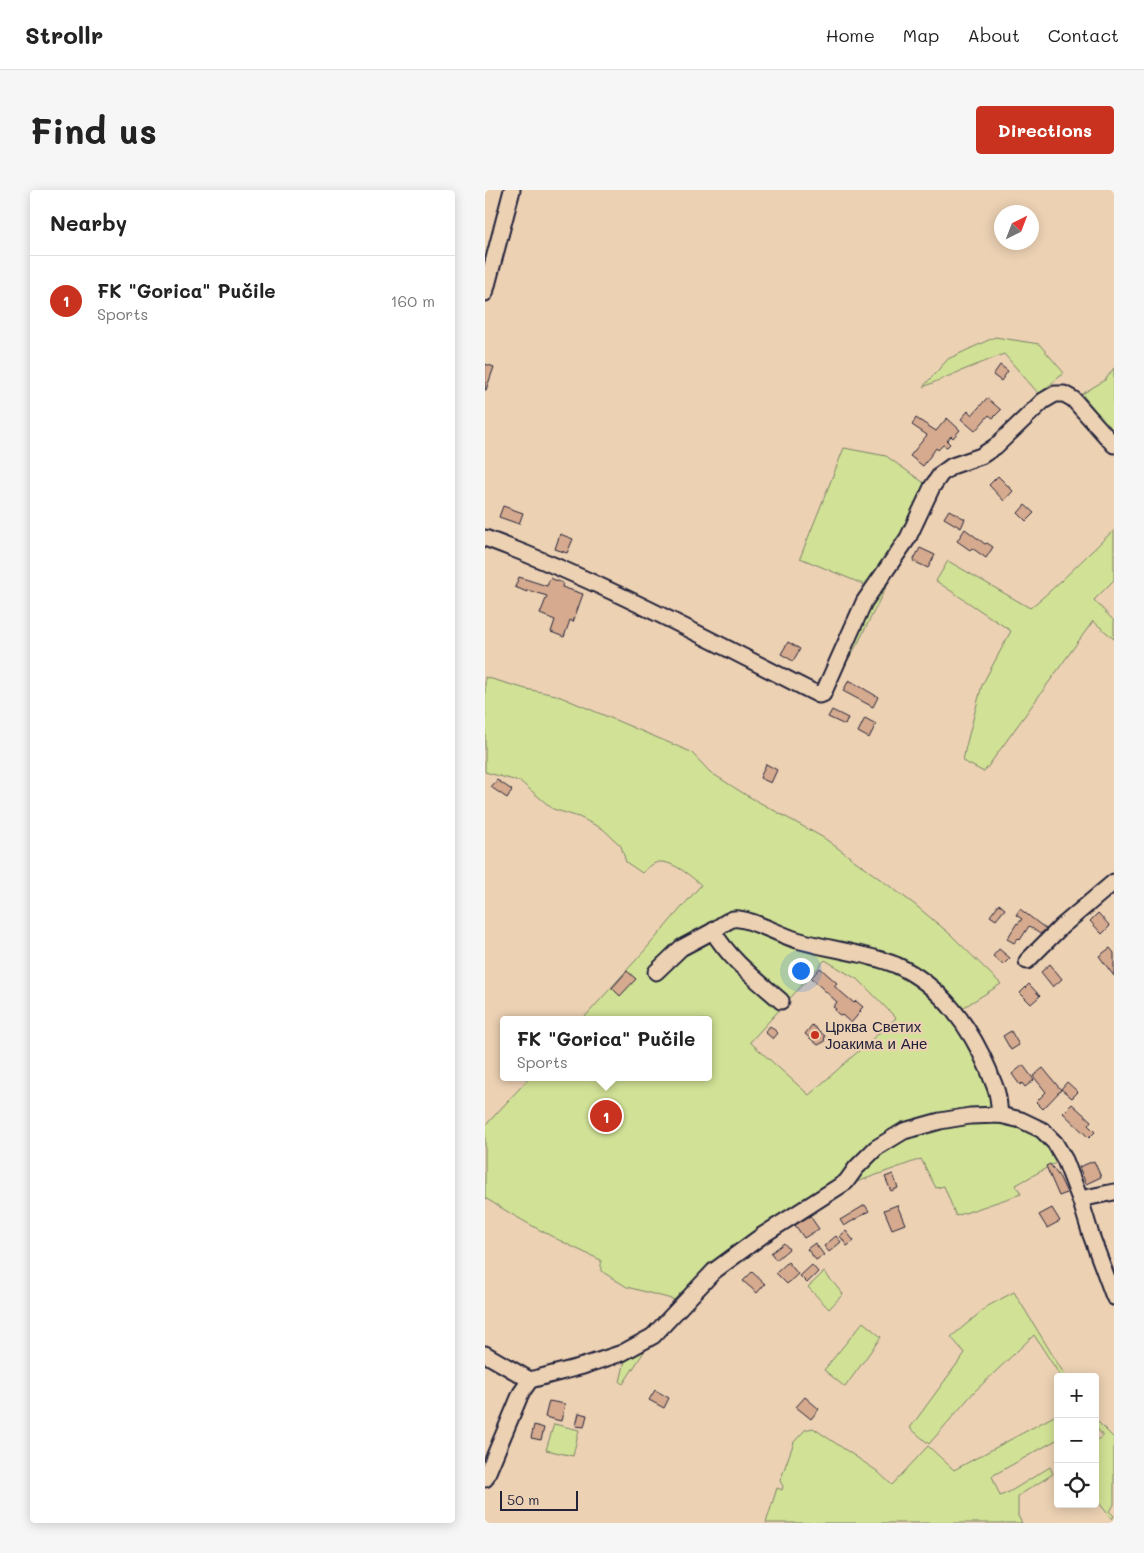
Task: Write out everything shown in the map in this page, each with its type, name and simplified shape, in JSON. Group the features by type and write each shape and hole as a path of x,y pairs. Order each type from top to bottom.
{"street":[{"path":"485,293 512,190"},
{"path":"485,538 525,552 596,584 819,695 823,694 864,602 907,538 932,487 941,474 952,466 981,456 996,446 1043,402 1055,394 1064,394 1073,399 1114,445"},
{"path":"1027,961 1062,926 1114,882"},
{"path":"656,972 681,948 732,919 743,919 799,941 868,955 897,966 915,976 935,991 967,1028 982,1056 997,1093 1001,1115"},
{"path":"713,931 721,944 747,971 781,1001"},
{"path":"485,1479 521,1393 530,1380 622,1353 653,1336 714,1271 763,1235 846,1182 856,1168 876,1148 904,1131 940,1121 970,1116 1001,1115 1021,1120 1042,1130 1055,1143 1065,1160 1114,1297"},
{"path":"1080,1198 1114,1192"},
{"path":"485,1354 530,1380"}],"green space":[{"path":"995,337 1039,344 1064,373 1039,394 1004,354 923,387 948,359"},
{"path":"1114,368 1114,432 1082,394 1105,380"},
{"path":"844,448 886,456 927,485 896,567 858,643 843,668 840,667 877,590 800,558"},
{"path":"1114,530 1114,580 1094,600 1114,621 1114,639 1093,621 984,772 963,761 982,685 1011,631 936,581 948,561 1030,608"},
{"path":"485,677 526,689 556,695 691,752 710,772 746,795 824,838 914,904 950,934 1001,984 961,1009 895,957 810,936 892,969 923,987 949,1013 966,1036 1014,1125 1036,1134 1046,1141 1059,1161 1016,1185 1021,1194 956,1216 944,1186 936,1188 921,1159 851,1184 679,1301 627,1287 601,1271 601,1260 541,1231 485,1198 485,1126 526,1081 712,1081 712,1016 586,1016 701,885 682,870 664,862 650,866 642,873 626,862 621,846 603,829 579,817 553,809 521,782 485,772","holes":["825,960 860,981 896,1018 809,1095 750,1042","627,971 635,979 620,995 612,988"]},
{"path":"824,1272 843,1294 829,1309 808,1287"},
{"path":"1014,1292 1064,1373 1058,1373 1034,1335 974,1392 929,1444 910,1428 965,1353 951,1337 988,1306"},
{"path":"863,1322 881,1337 845,1387 824,1370"},
{"path":"649,1344 623,1384 620,1382 626,1356"},
{"path":"1054,1416 1054,1441 992,1476 1000,1496 1050,1467 1053,1474 1018,1496 1018,1516 1022,1523 766,1523 777,1488 782,1490 783,1486 780,1481 794,1442 805,1430 813,1428 877,1471 892,1485 928,1446 954,1470"},
{"path":"1099,1423 1114,1438 1114,1505 1109,1511 1114,1516 1112,1519 1099,1503 1099,1438 1103,1436 1099,1431"},
{"path":"554,1424 579,1430 573,1456 546,1450"}],"building":[{"path":"485,364 494,367 486,390 485,390"},
{"path":"1000,365 1008,371 1001,381 993,375"},
{"path":"987,398 1001,410 993,418 989,415 975,431 961,419 968,411 972,415"},
{"path":"916,418 936,431 947,418 960,430 953,438 951,436 947,441 950,444 947,447 943,445 938,450 936,448 923,466 910,456 927,435 912,425"},
{"path":"998,476 1013,491 1004,501 989,485"},
{"path":"1025,505 1034,513 1026,521 1018,513"},
{"path":"503,506 523,513 519,524 499,517"},
{"path":"949,510 965,519 961,528 944,518"},
{"path":"965,529 985,544 987,543 993,547 986,558 972,548 970,550 957,541"},
{"path":"560,534 573,539 567,553 555,549"},
{"path":"920,548 935,555 928,568 913,561"},
{"path":"519,577 547,586 550,578 563,583 562,587 583,594 573,622 570,620 564,637 551,632 555,620 540,614 547,596 527,590 527,592 515,587"},
{"path":"788,642 800,649 793,661 781,654"},
{"path":"849,680 878,697 873,707 843,691"},
{"path":"832,710 848,718 845,725 828,717"},
{"path":"865,718 876,724 869,738 858,732"},
{"path":"766,764 777,770 771,783 760,778"},
{"path":"497,780 512,790 507,798 491,787"},
{"path":"999,904 1005,909 996,920 990,916"},
{"path":"1020,909 1046,929 1040,934 1029,926 1020,940 1018,938 1014,943 1007,939 1017,923 1022,919 1016,915"},
{"path":"1098,913 1110,926 1102,934 1090,921"},
{"path":"1110,948 1114,953 1114,976 1099,956"},
{"path":"999,949 1010,958 1003,965 993,956"},
{"path":"1050,964 1062,979 1053,987 1041,972"},
{"path":"820,968 837,983 834,986 854,1003 856,1001 863,1007 851,1023 835,1011 836,1009 833,1007 837,1002 811,978"},
{"path":"627,971 636,979 620,996 612,988"},
{"path":"1029,984 1040,996 1031,1004 1020,993"},
{"name":"Црква Светих Јоакима и Ане","path":"812,1025 825,1036 824,1042 818,1045 805,1034"},
{"path":"770,1026 778,1033 773,1039 765,1032"},
{"path":"1011,1031 1019,1045 1011,1050 1003,1036"},
{"path":"1023,1065 1034,1080 1025,1087 1022,1083 1020,1085 1012,1074"},
{"path":"1043,1068 1061,1090 1043,1109 1036,1102 1046,1092 1033,1076"},
{"path":"1067,1082 1078,1092 1072,1098 1061,1089"},
{"path":"1072,1104 1091,1121 1088,1125 1095,1132 1089,1138 1063,1113"},
{"path":"1094,1161 1101,1177 1086,1184 1079,1167"},
{"path":"1050,1164 1060,1178 1067,1193 1059,1196 1046,1166"},
{"path":"893,1174 898,1188 891,1191 885,1177"},
{"path":"865,1205 869,1211 844,1226 840,1220"},
{"path":"897,1205 905,1224 892,1229 884,1210"},
{"path":"1052,1208 1060,1221 1047,1228 1039,1215"},
{"path":"810,1216 819,1229 804,1238 795,1225"},
{"path":"846,1231 854,1241 847,1246 840,1236"},
{"path":"836,1236 841,1242 829,1252 824,1246"},
{"path":"784,1243 789,1249 776,1260 771,1253"},
{"path":"815,1243 824,1255 816,1260 807,1249"},
{"path":"788,1262 798,1274 787,1284 776,1273"},
{"path":"812,1265 818,1272 807,1283 800,1276"},
{"path":"752,1272 765,1284 757,1293 743,1281"},
{"path":"655,1390 669,1398 664,1408 649,1400"},
{"path":"805,1397 819,1409 811,1419 796,1407"},
{"path":"549,1401 565,1404 561,1421 545,1417"},
{"path":"579,1413 587,1415 584,1427 576,1426"},
{"path":"534,1425 544,1428 541,1440 531,1438"}],"place":[{"name":"Црква Светих Јоакима и Ане","path":"815,1035"},
{"name":"FK \"Gorica\" Pučile","path":"606,1116"}]}
